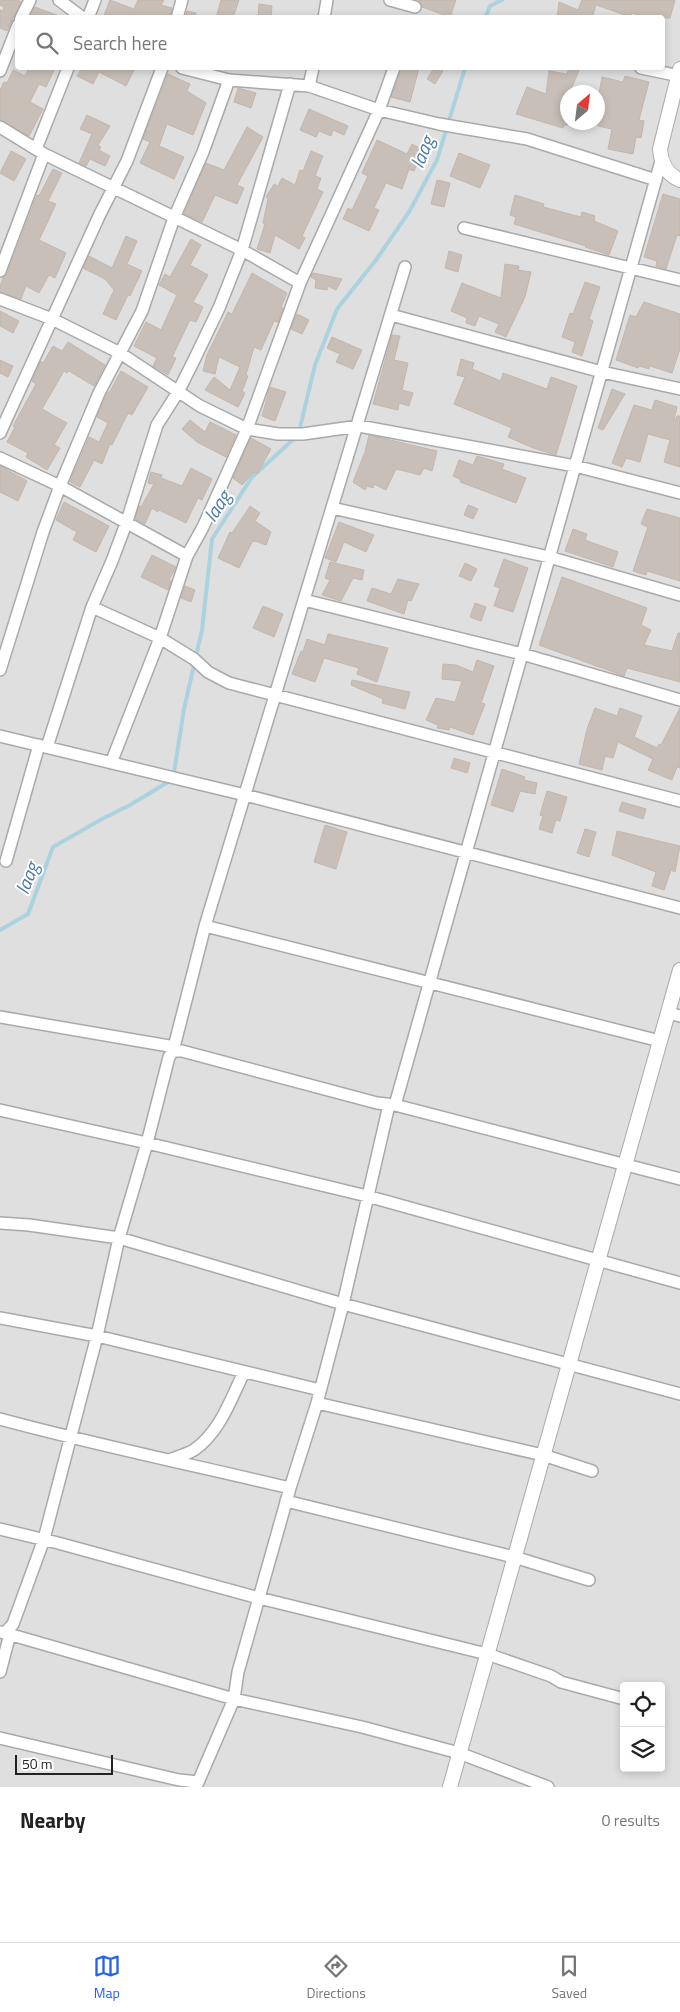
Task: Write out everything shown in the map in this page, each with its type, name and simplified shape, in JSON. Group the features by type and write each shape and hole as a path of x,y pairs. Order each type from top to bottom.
{"street":[{"path":"22,15 30,0"},
{"path":"59,0 79,15"},
{"path":"89,15 95,0"},
{"path":"178,15 182,0"},
{"path":"325,15 328,0"},
{"path":"390,0 414,8"},
{"path":"0,71 15,32"},
{"path":"0,271 67,70"},
{"path":"0,434 126,161 161,70"},
{"path":"190,70 229,80 309,86 379,110 439,124 527,139 656,180"},
{"path":"309,86 313,70"},
{"path":"111,763 160,638 187,556 203,527 247,429 300,283 379,110 393,70"},
{"path":"0,1738 197,1785 234,1700 238,1672 290,1488 317,1403 343,1304 367,1196 392,1105 429,983 661,161 660,149 679,73 656,70"},
{"path":"0,670 42,532 99,393 142,311 174,218 202,152 229,80"},
{"path":"6,861 43,746 92,607 127,521 157,425 178,392 219,308 242,250 290,84"},
{"path":"0,127 40,152 242,250 300,283"},
{"path":"661,161 672,175 680,180"},
{"path":"464,228 680,280"},
{"path":"5,1633 10,1630 44,1539 97,1336 119,1238 147,1143 169,1058 174,1049 205,926 405,267"},
{"path":"0,299 52,319 120,353 200,406 247,429 278,434 303,434 358,426 575,466 680,493"},
{"path":"391,315 602,372 680,389"},
{"path":"0,458 60,486 127,521 187,556"},
{"path":"332,508 549,557 680,595"},
{"path":"304,600 522,654 680,700"},
{"path":"92,607 160,638 194,659 208,672 228,683 680,801"},
{"path":"0,736 245,795 680,908"},
{"path":"205,926 660,1041"},
{"path":"450,1787 660,1041 674,1014 680,970"},
{"path":"0,1017 174,1049 680,1179"},
{"path":"0,1110 367,1196 680,1283"},
{"path":"0,1224 29,1225 119,1238 343,1304 680,1394"},
{"path":"0,1318 97,1336 320,1390"},
{"path":"169,1460 193,1451 208,1438 218,1425 244,1372"},
{"path":"317,1403 543,1455 592,1471"},
{"path":"0,1419 70,1438 290,1488"},
{"path":"286,1502 514,1557 589,1580"},
{"path":"0,1529 44,1539 259,1598 487,1654 551,1676 561,1682 620,1697"},
{"path":"0,1672 5,1633"},
{"path":"5,1633 234,1700 362,1727 459,1753 548,1787"}],"shaded area":[{"path":"0,0 680,0 680,1787 0,1787"}],"building":[{"path":"0,0 18,0 21,2 7,31 0,28 0,10 3,11 4,7 0,5"},
{"path":"110,0 134,9 138,0 164,0 161,5 172,8 171,15 104,15"},
{"path":"221,0 239,0 234,15 217,15"},
{"path":"418,0 456,0 451,15 444,15 422,7"},
{"path":"582,0 675,0 670,18 665,18 665,15 638,15 632,13 632,15 625,15 596,5 593,15 557,15 559,2 578,10"},
{"path":"259,4 272,6 271,15 258,15"},
{"path":"35,7 56,15 31,15"},
{"path":"187,11 196,13 196,15 186,15"},
{"path":"13,70 25,76 28,70 54,70 46,87 39,84 30,102 43,109 29,136 0,120 0,90 4,82 7,83"},
{"path":"81,70 134,70 126,86 99,72 93,84 77,76"},
{"path":"401,70 418,70 410,102 391,97"},
{"path":"433,70 443,71 435,84 427,79"},
{"path":"568,70 579,70 573,85 560,85 560,127 516,114 527,87 546,94 549,71 567,74"},
{"path":"168,74 190,84 187,91 206,103 193,135 167,124 159,146 184,157 174,179 140,163 150,142 143,139"},
{"path":"625,76 649,82 639,120 644,121 641,138 636,137 633,154 608,149 612,129 605,128 605,85 601,85 602,77 623,82"},
{"path":"238,88 256,93 251,108 234,102"},
{"path":"309,109 348,126 344,135 333,130 331,136 319,131 316,137 300,130"},
{"path":"87,115 110,126 98,145 101,147 99,150 110,156 105,166 90,159 86,166 79,163 92,134 80,129"},
{"path":"247,127 263,137 237,185 244,188 237,204 215,195 202,222 184,214 206,163 224,170"},
{"path":"377,140 407,154 412,144 423,150 414,171 409,169 402,189 386,183 374,208 379,210 369,231 343,219 348,208 352,210 368,176 362,173"},
{"path":"11,151 26,159 14,181 0,173"},
{"path":"311,151 323,156 315,176 321,178 317,189 323,192 302,236 305,238 299,249 275,235 270,253 257,249 265,224 263,223 268,199 266,197 274,184 278,186 282,178 295,185 300,170 303,171"},
{"path":"459,153 490,165 480,188 450,176"},
{"path":"53,169 62,173 48,201 56,204 39,240 66,253 55,278 49,275 39,293 26,286 21,299 0,292 3,278 7,274 37,195 39,196"},
{"path":"437,180 450,183 444,207 431,204"},
{"path":"663,194 680,199 680,236 677,235 666,269 656,266 657,261 644,257"},
{"path":"515,195 544,204 543,207 581,217 582,212 595,216 594,221 618,231 609,255 514,224 516,217 510,215"},
{"path":"126,236 137,241 127,264 142,271 116,320 103,314 114,290 105,279 83,268 89,256 112,268"},
{"path":"191,239 201,245 190,265 208,275 193,302 203,307 196,322 190,320 172,357 176,358 168,375 153,366 157,358 134,346 146,322 161,330 177,295 159,285 165,274 170,277"},
{"path":"449,251 462,255 458,272 445,268"},
{"path":"505,264 519,266 518,270 531,272 525,297 506,337 495,332 499,324 479,316 475,326 466,323 467,318 451,311 462,283 501,298"},
{"path":"252,273 287,293 281,307 283,308 278,322 274,321 261,350 254,347 246,375 248,376 242,391 245,393 238,407 205,390 214,377 230,390 240,367 219,357 215,374 203,371 207,355 228,312 232,314"},
{"path":"313,273 342,279 336,290 328,286 327,290 315,288 316,280 311,277"},
{"path":"585,282 600,287 589,319 593,321 582,356 572,352 575,342 562,337 570,313 573,314"},
{"path":"644,302 680,314 680,349 672,373 650,366 649,369 639,366 638,368 616,360 630,315 636,317"},
{"path":"0,311 19,321 13,333 0,326"},
{"path":"297,314 309,320 302,334 291,329"},
{"path":"392,335 400,336 394,360 408,363 402,390 413,393 409,406 399,403 398,410 373,404"},
{"path":"332,337 362,350 353,369 336,362 340,354 327,348"},
{"path":"68,342 105,365 94,386 69,371 67,373 64,371 42,409 67,423 54,445 60,448 47,470 26,457 28,453 7,442 15,427 13,426 36,384 32,381 41,361 43,363 53,346 62,351"},
{"path":"461,359 474,363 472,369 501,381 503,373 547,389 551,377 577,386 556,455 533,448 508,437 512,428 454,404 465,377 457,375"},
{"path":"0,360 13,366 8,377 0,373"},
{"path":"121,371 148,387 132,415 128,413 112,445 110,444 102,464 94,460 80,487 70,482 89,437 99,442 108,423 97,417 108,392"},
{"path":"270,387 286,392 275,421 262,416"},
{"path":"612,389 625,394 603,430 598,428"},
{"path":"655,400 677,407 674,419 680,416 680,467 664,462 670,440 648,434 640,462 626,458 622,467 612,463 634,405 652,410"},
{"path":"190,420 205,432 210,422 236,435 226,457 197,442 182,429"},
{"path":"369,435 437,451 432,471 424,468 420,475 396,469 386,490 374,484 373,488 367,486 365,490 353,482 365,452"},
{"path":"251,438 271,449 257,474 254,472 242,485 233,478"},
{"path":"477,456 504,464 502,469 526,478 516,503 460,482 461,480 453,476 459,460 473,465"},
{"path":"0,466 27,481 18,501 0,492"},
{"path":"191,468 212,479 202,500 198,498 186,523 152,508 145,524 135,519 139,506 141,507 154,484 148,483 151,472 162,475 161,478 182,486"},
{"path":"64,502 109,526 96,552 73,540 77,532 56,520"},
{"path":"468,505 478,509 473,519 464,515"},
{"path":"250,506 260,513 255,521 271,532 266,545 255,541 252,542 239,568 218,558 230,532 232,533"},
{"path":"647,509 680,518 680,581 647,571 646,575 633,571 648,527 641,524"},
{"path":"339,522 374,535 366,552 344,542 336,562 325,558"},
{"path":"573,529 587,534 585,540 618,552 613,567 565,551"},
{"path":"152,555 176,567 169,580 171,581 168,590 141,577"},
{"path":"504,559 528,568 513,612 494,606 500,588 494,586"},
{"path":"330,562 364,570 362,580 353,578 341,601 322,595 330,580 325,578"},
{"path":"465,563 477,569 471,581 459,576"},
{"path":"562,577 647,608 641,625 651,630 644,645 672,651 678,633 680,633 680,682 627,668 624,676 539,645"},
{"path":"398,579 419,584 411,601 408,600 404,614 367,601 372,588 391,594"},
{"path":"185,586 195,590 191,602 181,598"},
{"path":"475,603 486,607 481,621 470,617"},
{"path":"263,606 283,614 274,637 253,628"},
{"path":"328,634 388,648 377,682 357,674 359,668 324,658 315,682 292,674 307,639 325,645"},
{"path":"477,660 494,666 481,703 485,704 473,735 450,727 449,730 437,728 438,725 426,720 436,698 455,702 462,681 442,679 443,664 456,665 473,672"},
{"path":"352,680 410,692 405,709 382,703 383,699 351,685"},
{"path":"595,708 617,716 620,708 642,716 634,737 657,748 659,744 661,745 680,708 680,768 677,767 672,780 648,770 653,759 618,742 613,758 605,756 602,770 579,764 587,729"},
{"path":"454,758 470,763 467,773 451,768"},
{"path":"502,769 525,777 524,780 537,783 535,794 520,791 513,812 491,805"},
{"path":"547,791 567,797 560,821 556,820 552,833 539,829 543,816 540,815"},
{"path":"622,802 646,809 643,819 619,811"},
{"path":"325,825 347,832 336,869 314,862"},
{"path":"585,829 596,832 589,857 577,853"},
{"path":"617,831 680,846 675,872 671,870 664,890 652,886 656,872 612,855"}],"waterway":[{"name":"laag","path":"486,15 490,6 502,0"},
{"name":"laag","path":"299,432 315,365 337,309 376,260 409,212 437,160 464,70"},
{"name":"laag","path":"0,930 28,914 53,847 173,779 184,709 202,630 212,539 252,477 296,437"}]}
